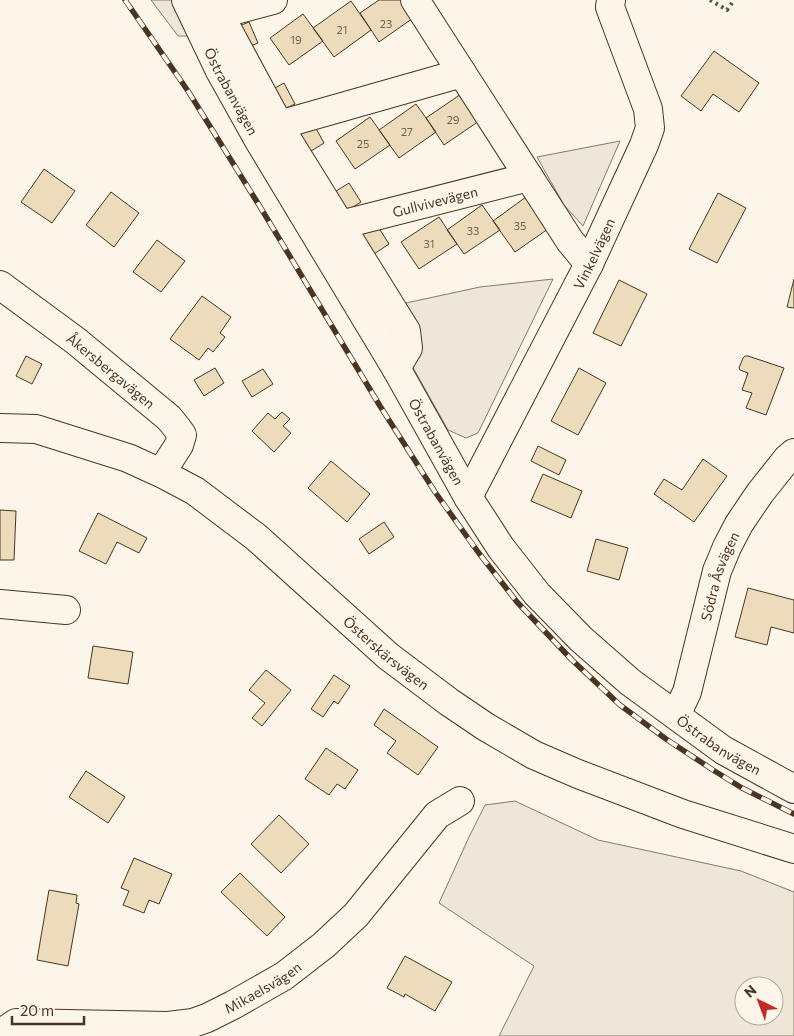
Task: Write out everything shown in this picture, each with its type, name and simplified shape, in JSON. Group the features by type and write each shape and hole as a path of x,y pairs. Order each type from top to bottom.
{"street":[{"name":"Östrabanvägen","path":"186,0 220,70 258,139 396,368 468,497 501,548 537,594 580,639 630,682 724,750 794,789"},
{"path":"273,0 217,7 279,125 406,331 408,348 396,368"},
{"path":"415,0 570,241 589,264"},
{"name":"Vinkelvägen","path":"468,497 589,264 650,128 648,108 610,7 611,0"},
{"path":"279,125 462,73"},
{"name":"Gullvivevägen","path":"340,226 529,177"},
{"name":"Åkersbergavägen","path":"0,285 76,341 168,418 177,428 182,436 179,445 161,473"},
{"name":"Österskärsvägen","path":"0,428 36,429 128,458 195,491 256,537 388,656 449,702 486,727 534,755 683,814 794,850"},
{"name":"Södra Åsvägen","path":"676,715 687,692 717,571 727,547 739,524 760,493 787,458 794,454"},
{"path":"0,604 66,610"},
{"name":"Mikaelsvägen","path":"0,1034 16,1023 168,1026 193,1023 233,1006 284,976 324,945 356,916 437,815 460,801"}],"shaded area":[{"path":"151,0 174,0 190,36 178,36"},
{"path":"620,141 583,226 564,205 537,157"},
{"path":"553,279 478,433 466,438 448,430 407,357 419,347 406,303 480,287"},
{"path":"515,801 598,840 741,871 794,892 794,1036 499,1036 534,966 439,903 485,805"}],"building":[{"path":"379,0 404,0 416,16 379,42 360,13"},
{"path":"351,1 371,30 334,57 313,28"},
{"path":"303,14 323,41 289,65 270,38"},
{"path":"249,22 258,43 241,50 232,29"},
{"path":"714,51 759,83 739,112 713,94 701,111 681,96"},
{"path":"284,83 295,104 278,112 268,92"},
{"path":"461,94 479,121 444,145 426,118"},
{"path":"416,104 436,132 399,158 379,130"},
{"path":"370,117 390,145 355,169 336,141"},
{"path":"313,123 324,143 308,153 297,133"},
{"path":"44,169 75,191 52,223 21,202"},
{"path":"349,183 361,202 345,212 333,193"},
{"path":"111,192 139,213 114,247 86,225"},
{"path":"718,193 746,208 717,263 689,249"},
{"path":"526,197 548,229 515,252 493,221"},
{"path":"482,205 500,230 464,254 447,230"},
{"path":"439,217 457,244 419,269 401,242"},
{"path":"377,225 389,244 374,254 361,235"},
{"path":"157,240 185,261 161,292 133,272"},
{"path":"794,279 794,308 787,307"},
{"path":"619,280 647,294 621,346 593,333"},
{"path":"202,296 231,317 220,333 225,337 213,352 208,348 199,360 170,339"},
{"path":"26,356 42,364 32,384 16,376"},
{"path":"745,356 784,368 766,415 746,408 752,393 742,390 748,373 739,368"},
{"path":"215,368 224,383 204,396 194,380"},
{"path":"579,368 606,383 578,435 551,421"},
{"path":"263,369 273,384 252,397 242,381"},
{"path":"282,412 290,419 283,426 291,433 274,452 252,431 268,413 275,419"},
{"path":"538,446 566,460 559,475 531,461"},
{"path":"703,459 727,476 694,522 654,494 664,479 682,490"},
{"path":"331,461 370,494 347,522 308,488"},
{"path":"543,474 582,491 571,518 531,501"},
{"path":"0,510 16,511 14,560 0,560"},
{"path":"98,513 147,538 139,553 117,542 106,564 79,551"},
{"path":"384,522 394,537 369,554 359,539"},
{"path":"596,539 628,548 619,580 587,571"},
{"path":"748,588 794,600 794,633 771,627 767,645 735,637"},
{"path":"93,646 133,652 128,684 88,678"},
{"path":"266,670 291,690 262,726 252,718 265,703 249,690"},
{"path":"334,675 350,686 338,704 334,701 323,717 311,709"},
{"path":"384,709 438,747 418,775 387,753 396,741 374,725"},
{"path":"326,748 358,770 345,789 337,784 329,795 305,779"},
{"path":"86,771 125,797 108,823 69,797"},
{"path":"279,815 309,844 281,873 251,844"},
{"path":"134,858 172,874 159,904 149,900 144,913 123,905 129,891 121,888"},
{"path":"240,873 285,917 267,936 221,892"},
{"path":"49,890 77,895 76,903 79,904 68,966 37,960"},
{"path":"405,956 452,982 435,1011 405,994 404,997 387,988"}],"railway":[{"path":"125,0 188,91 380,406 435,492 517,602 572,660 620,705 666,739 713,770 742,788 794,814"}],"hedge":[{"path":"710,0 727,10 734,0"}]}
